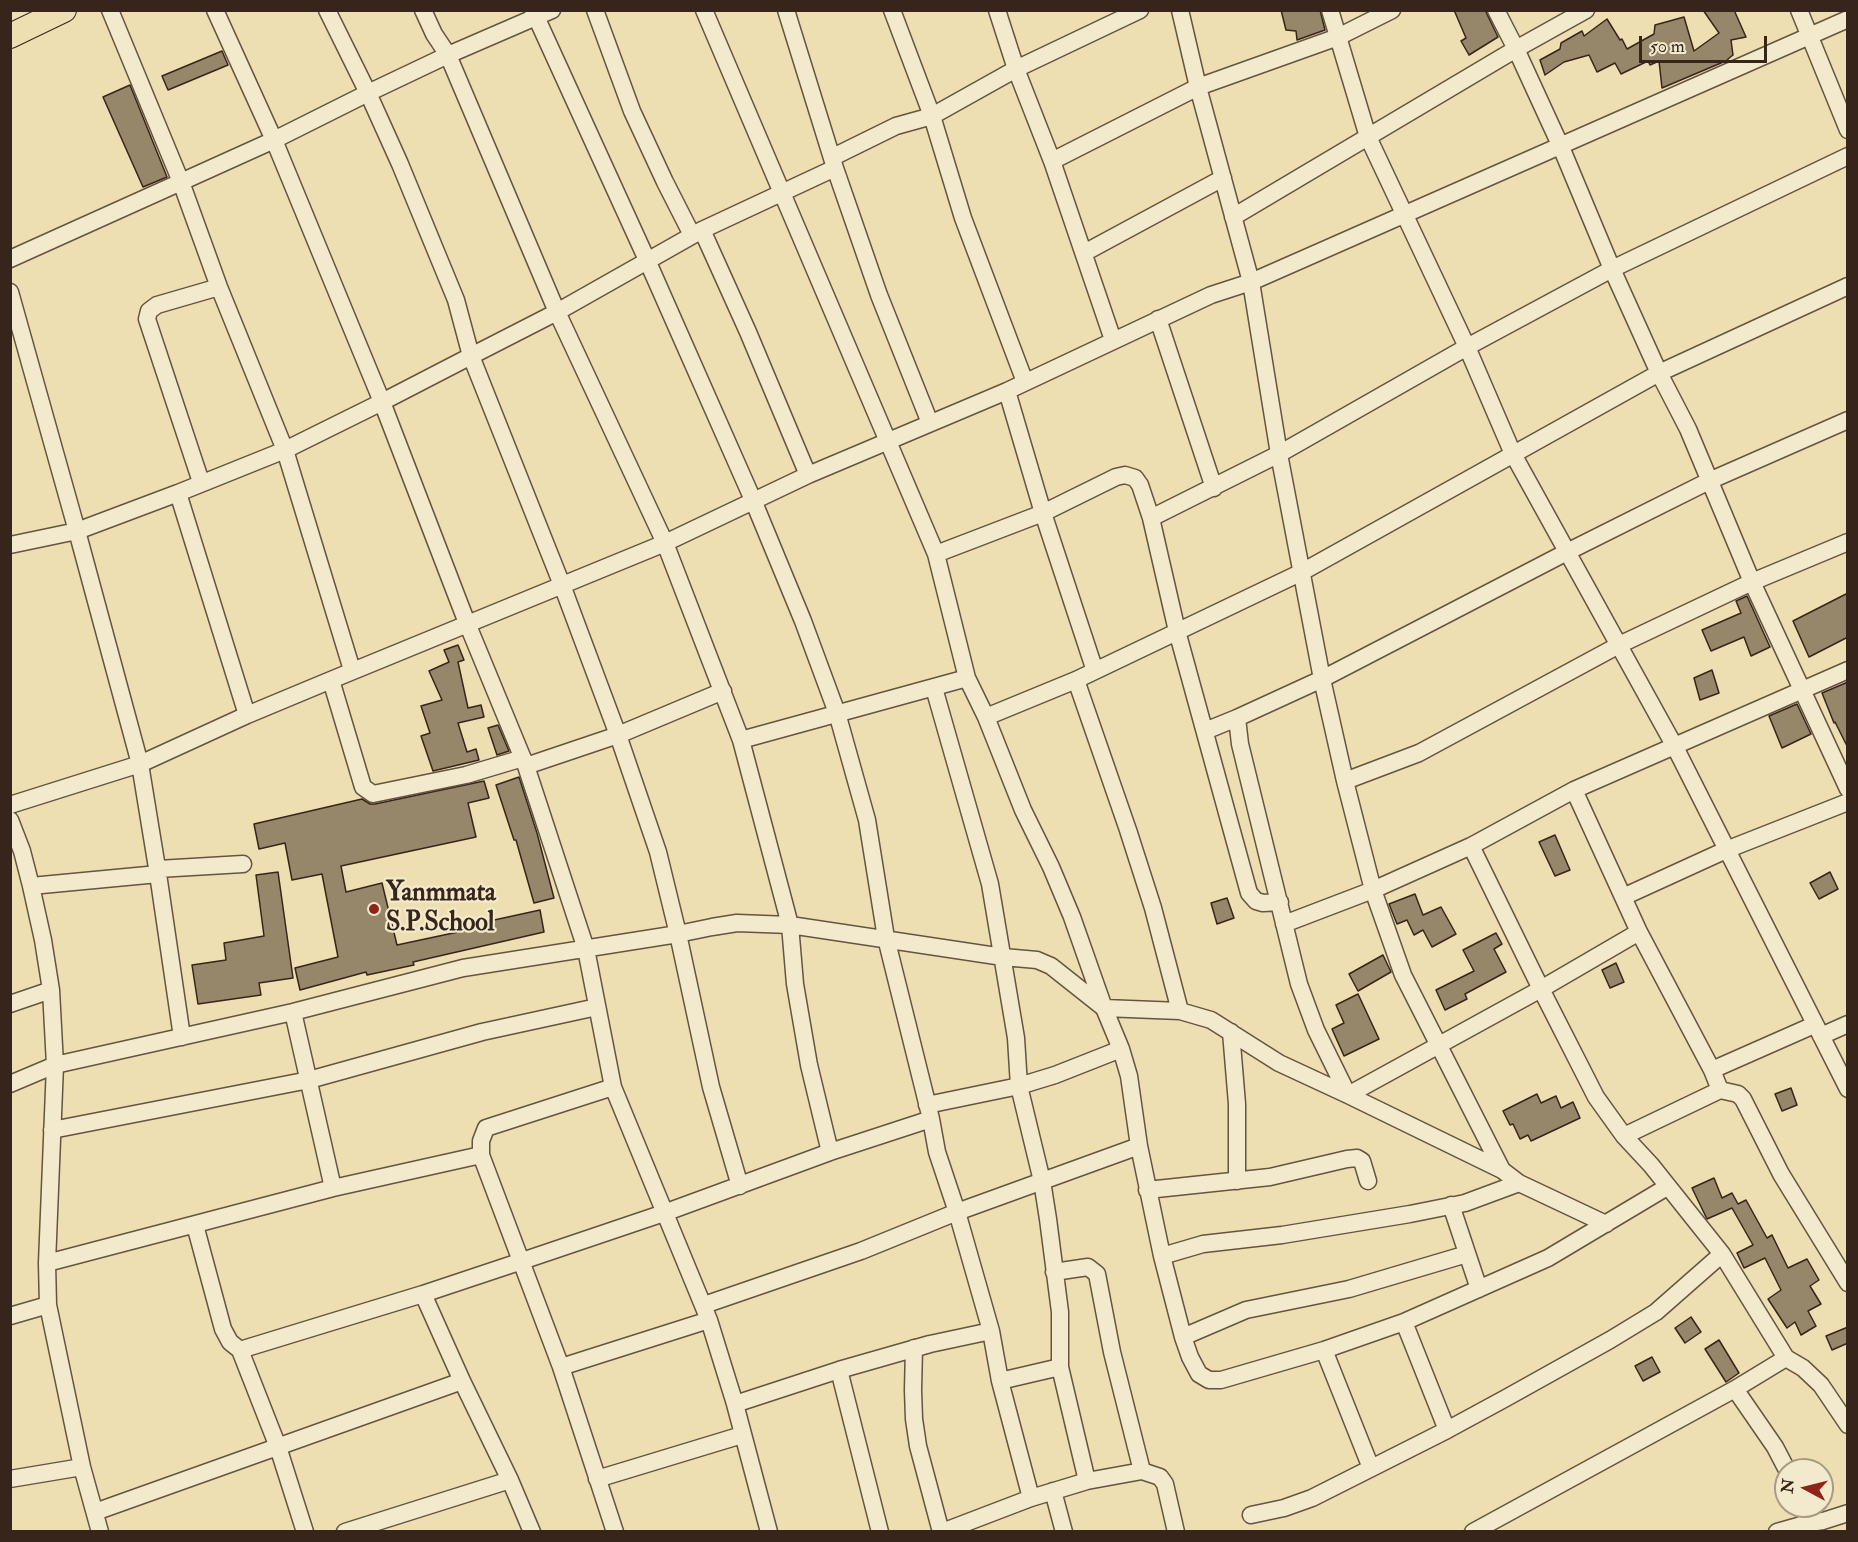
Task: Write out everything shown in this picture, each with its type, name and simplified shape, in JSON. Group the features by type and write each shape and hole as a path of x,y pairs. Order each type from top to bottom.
{"highway":[{"path":"10,36 64,10"}],"street":[{"path":"110,10 181,182 219,287 285,450 352,670"},
{"path":"216,10 274,140 382,402 467,623 525,762 586,948 613,1087 706,1312 735,1404 769,1532"},
{"path":"327,10 368,93 456,300 471,356 562,585 618,735 658,852 711,1087 740,1186"},
{"path":"423,10 434,34 448,55 557,312 665,543 741,740 790,925 795,984 807,1053 830,1152"},
{"path":"10,259 274,140 534,14 552,10"},
{"path":"595,10 633,111 665,182 697,233 748,332 808,475"},
{"path":"704,10 936,554 967,678 986,717 1023,810 1072,917 1121,1049 1129,1076 1147,1190 1162,1256 1183,1337 1199,1374 1209,1380 1221,1380 1324,1350 1404,1322 1548,1257 1667,1187"},
{"path":"786,10 834,163 879,294 930,423"},
{"path":"892,10 933,116 963,218 1025,382"},
{"path":"997,10 1052,161 1113,340"},
{"path":"10,545 76,531 285,450 557,312 697,233 782,193 896,126 933,116 1017,69 1140,10"},
{"path":"1180,10 1198,87 1251,282 1279,454 1322,679 1373,890 1403,975 1502,1170"},
{"path":"1330,10 1368,137 1467,347 1513,454 1674,745 1848,1089"},
{"path":"1052,161 1198,87 1338,37 1392,10"},
{"path":"1496,10 1561,147 1612,269 1684,422 1752,582 1848,789"},
{"path":"1233,217 1586,10"},
{"path":"1799,10 1848,130"},
{"path":"534,14 647,260 753,500 803,621 837,713 867,820 886,938 938,1152 991,1331 1000,1381 1031,1498"},
{"path":"10,805 140,764 352,670 665,543 808,475 1006,391 1211,295 1251,282 1848,20"},
{"path":"1151,518 1279,454 1467,347 1612,269 1848,156"},
{"path":"1084,253 1223,178"},
{"path":"986,717 1076,680 1302,572 1659,373 1848,286"},
{"path":"201,483 147,319 149,311 157,305 219,287"},
{"path":"10,292 140,764 182,1037"},
{"path":"1158,319 1214,488"},
{"path":"1006,391 1095,671"},
{"path":"1205,731 1322,679 1709,481 1848,420"},
{"path":"936,554 1043,513 1116,477 1125,475 1135,478 1140,485 1151,518 1177,631 1249,893 1256,901 1280,902"},
{"path":"178,493 247,715"},
{"path":"1345,781 1419,753 1619,645 1752,582 1848,542"},
{"path":"1284,924 1373,890 1471,846 1574,790 1848,670"},
{"path":"741,740 967,678"},
{"path":"331,680 363,787 373,794 525,762 618,735 723,691"},
{"path":"1076,680 1153,908 1180,1011"},
{"path":"934,688 990,884 1017,1038 1019,1086 1042,1181 1060,1312 1060,1367 1087,1481"},
{"path":"1237,718 1240,744 1299,984 1316,1030 1348,1095"},
{"path":"1574,790 1639,932 1712,1070 1720,1090"},
{"path":"1623,897 1726,850 1848,802"},
{"path":"10,820 22,851 31,886 51,990 55,1065 47,1263 48,1305 82,1467 100,1532"},
{"path":"1471,846 1540,989 1596,1097 1624,1136 1651,1165 1722,1254 1786,1358 1803,1368 1821,1385 1848,1425"},
{"path":"31,886 243,864"},
{"path":"10,1084 55,1065 293,1012 463,968 737,923 790,925 1037,960 1051,966 1104,1008 1180,1011 1211,1020 1279,1063 1502,1170 1519,1183 1606,1224"},
{"path":"1348,1095 1639,932"},
{"path":"10,1004 51,990"},
{"path":"52,1130 309,1080 482,1032 597,1008"},
{"path":"293,1012 333,1188"},
{"path":"1712,1070 1817,1031 1848,1024"},
{"path":"1231,1032 1237,1104 1237,1181"},
{"path":"240,1350 423,1294 664,1214 929,1112 1055,1076 1121,1049"},
{"path":"613,1087 486,1128 481,1141 481,1155 561,1367 615,1532"},
{"path":"1624,1136 1720,1090 1738,1094 1743,1099 1780,1174 1848,1283"},
{"path":"561,1367 957,1212 1139,1146"},
{"path":"47,1263 333,1188 481,1155"},
{"path":"1147,1190 1270,1177 1357,1158 1362,1161 1368,1181"},
{"path":"1162,1256 1203,1244 1338,1226 1465,1203 1519,1183"},
{"path":"1451,1205 1479,1289"},
{"path":"195,1225 223,1329 230,1342 240,1350 278,1447 305,1532"},
{"path":"1183,1337 1253,1308 1350,1289 1467,1254"},
{"path":"1251,1515 1284,1508 1312,1498 1448,1430 1656,1312 1722,1254"},
{"path":"1054,1272 1088,1267 1097,1274 1112,1352 1142,1471"},
{"path":"423,1294 532,1532"},
{"path":"10,1316 48,1305"},
{"path":"1404,1322 1448,1430"},
{"path":"735,1404 914,1348 991,1331"},
{"path":"914,1348 914,1419 918,1446 942,1532 1053,1491 1087,1481 1142,1471 1160,1477 1165,1484 1176,1532"},
{"path":"1324,1350 1371,1468"},
{"path":"1473,1532 1735,1389 1786,1358"},
{"path":"1000,1381 1060,1367"},
{"path":"839,1370 880,1532"},
{"path":"95,1512 462,1381"},
{"path":"1735,1389 1780,1458"},
{"path":"597,1479 742,1435"},
{"path":"10,1479 82,1467"},
{"path":"345,1532 510,1480"},
{"path":"1053,1491 1064,1532"},
{"path":"1777,1532 1848,1513"},
{"path":"1807,1518 1809,1522"}],"building":[{"path":"1281,10 1320,10 1325,30 1297,40 1296,31 1286,30"},
{"path":"1454,10 1485,10 1498,37 1469,55 1461,41 1466,38"},
{"path":"1703,10 1734,10 1746,37 1731,40 1733,55 1728,60 1662,88 1659,61 1650,65 1648,61 1621,74 1615,63 1597,72 1589,55 1564,62 1545,75 1540,60 1560,49 1561,43 1582,31 1584,36 1607,19 1627,49 1654,34 1655,25 1684,17 1694,51 1719,33"},
{"path":"222,51 228,65 168,90 162,76"},
{"path":"130,85 167,177 143,187 103,97"},
{"path":"1848,593 1848,637 1809,657 1793,621"},
{"path":"1747,596 1770,647 1751,656 1744,637 1711,651 1702,630 1741,613 1736,601"},
{"path":"458,645 464,660 458,662 468,708 481,705 484,717 458,723 467,752 476,749 479,760 433,771 421,736 430,733 421,706 442,700 429,671 449,662 444,650"},
{"path":"1712,670 1719,693 1700,700 1694,678"},
{"path":"1848,682 1848,748 1834,723 1822,693"},
{"path":"1797,704 1811,734 1782,748 1769,716"},
{"path":"498,725 509,751 497,755 488,728"},
{"path":"519,777 554,898 534,903 516,840 514,840 496,785"},
{"path":"484,781 489,798 468,803 476,837 341,866 346,892 382,883 397,945 486,926 485,922 540,910 544,932 413,962 414,965 367,975 366,972 300,990 295,968 338,957 322,874 292,880 285,843 259,849 254,824 362,799 375,804"},
{"path":"1555,835 1570,870 1555,876 1539,842"},
{"path":"278,872 293,978 259,983 261,995 198,1004 192,965 226,960 224,943 264,936 256,875"},
{"path":"1830,872 1838,889 1819,899 1810,883"},
{"path":"1415,894 1423,915 1441,907 1456,934 1432,947 1423,930 1414,935 1407,920 1397,924 1389,904"},
{"path":"1227,898 1234,918 1217,924 1211,903"},
{"path":"1496,933 1502,944 1494,949 1506,972 1465,994 1467,999 1445,1010 1436,990 1474,971 1463,950"},
{"path":"1383,955 1391,972 1358,991 1349,974"},
{"path":"1616,963 1624,982 1610,988 1602,970"},
{"path":"1358,994 1379,1039 1344,1056 1332,1029 1344,1023 1336,1005"},
{"path":"1791,1088 1797,1105 1782,1111 1775,1094"},
{"path":"1537,1094 1541,1103 1556,1096 1561,1108 1573,1102 1580,1118 1531,1141 1528,1135 1520,1139 1513,1124 1510,1125 1503,1111"},
{"path":"1714,1178 1722,1198 1732,1193 1738,1204 1746,1200 1767,1238 1772,1235 1788,1268 1807,1259 1819,1280 1810,1286 1821,1304 1808,1311 1816,1326 1801,1335 1795,1322 1787,1328 1768,1299 1781,1290 1765,1258 1744,1268 1737,1253 1753,1245 1732,1208 1707,1219 1692,1188"},
{"path":"1691,1317 1701,1332 1685,1343 1675,1328"},
{"path":"1848,1327 1848,1343 1832,1350 1826,1336"},
{"path":"1719,1340 1739,1373 1726,1382 1705,1349"},
{"path":"1652,1357 1660,1372 1643,1381 1635,1366"}],"place":[{"name":"Yanmmata S.P.School","path":"374,909"}]}
